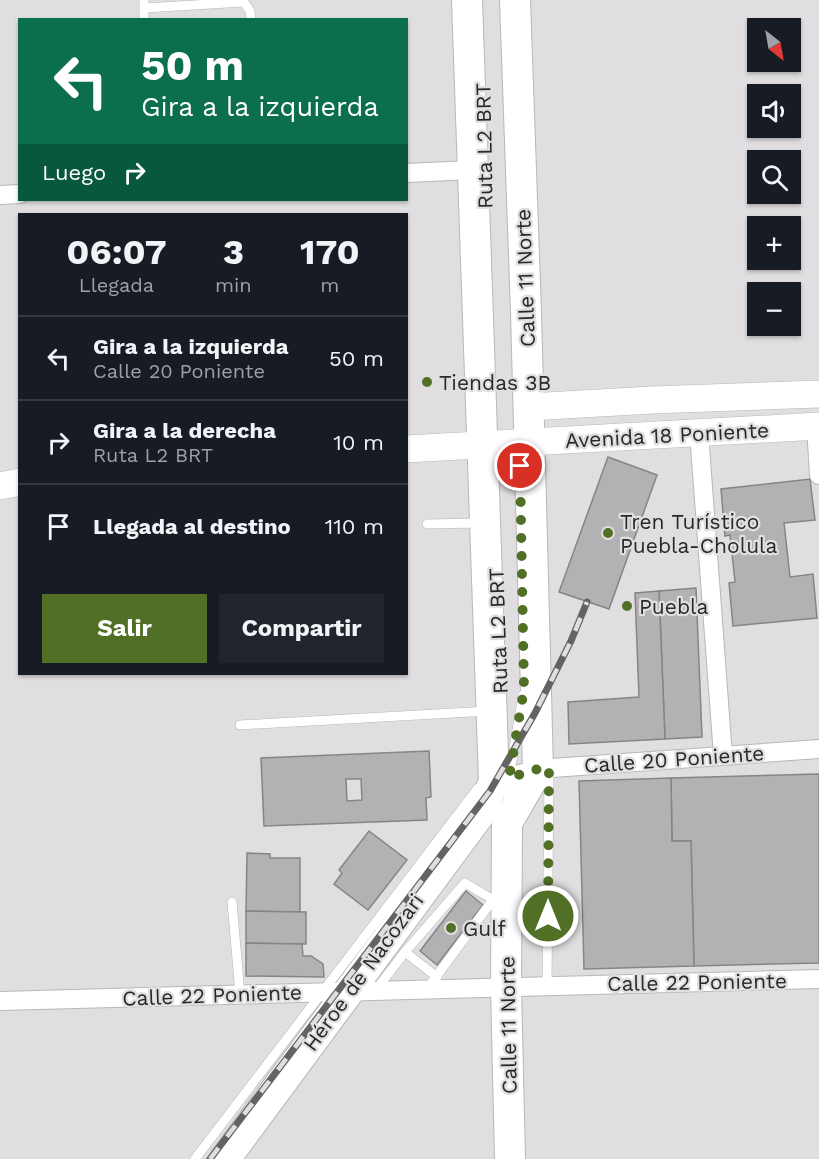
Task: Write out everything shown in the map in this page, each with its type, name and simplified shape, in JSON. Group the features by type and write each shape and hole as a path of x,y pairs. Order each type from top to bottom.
{"main road":[{"path":"467,0 472,170 487,445 484,523 491,711 499,775"},
{"name":"Calle 11 Norte","path":"510,1159 506,987 499,894 507,823 543,769 525,444 528,407 515,0"},
{"name":"Héroe de Nacozari","path":"225,1159 482,811 499,775"}],"street":[{"path":"408,174 472,170"},
{"path":"0,195 18,194"},
{"name":"Avenida 18 Poniente","path":"528,407 819,394"},
{"path":"817,427 819,476"},
{"name":"Avenida 18 Poniente","path":"408,449 817,427"},
{"path":"699,433 723,756"},
{"path":"0,486 18,482"},
{"name":"Calle 20 Poniente","path":"499,775 543,769 819,749"},
{"name":"Calle 22 Poniente","path":"0,1001 349,991 432,983 506,987 819,979"}],"lane":[{"path":"144,4 244,2 250,11 250,18"},
{"name":"Ruta L2 BRT","path":"507,71 525,444 522,537"},
{"name":"Ruta L2 BRT","path":"487,294 487,445 503,756 499,775 507,823"},
{"path":"427,524 484,523"},
{"name":"Ruta L2 BRT","path":"499,775 524,689"},
{"path":"240,725 491,711"},
{"path":"543,769 548,986"},
{"path":"195,1159 349,991 405,952 465,883 499,894 432,983 405,952"},
{"path":"232,902 240,994"}],"building":[{"name":"Tren Turístico Puebla-Cholula","path":"608,457 657,475 609,609 559,592"},
{"path":"810,479 815,520 784,523 790,577 813,574 817,618 733,626 729,583 735,582 730,535 725,536 721,489"},
{"path":"696,588 702,737 665,739 659,591"},
{"path":"659,591 665,739 569,744 568,702 639,697 635,593"},
{"path":"429,751 431,797 426,798 427,820 264,826 261,758","holes":["346,779 361,779 362,800 347,801"]},
{"path":"819,774 819,963 694,966 691,841 672,841 671,778"},
{"path":"671,778 672,841 691,841 694,966 584,969 579,781"},
{"path":"369,831 407,860 368,910 334,884 342,873 339,870"},
{"path":"247,853 270,854 270,858 300,858 300,912 246,911"},
{"name":"Gulf","path":"466,891 483,905 437,965 420,951"},
{"path":"246,911 306,912 306,944 246,943"},
{"path":"246,943 302,944 303,956 311,956 323,964 324,977 246,976"}],"railway":[{"path":"210,1159 490,791 535,713 571,641 587,602"}],"place":[{"name":"Tiendas 3B","path":"427,382"},
{"name":"Tren Turístico Puebla-Cholula","path":"608,533"},
{"name":"Puebla","path":"627,606"},
{"name":"Gulf","path":"451,928"}],"route":[{"path":"520,466 524,689 509,778 549,768 548,916"}]}
